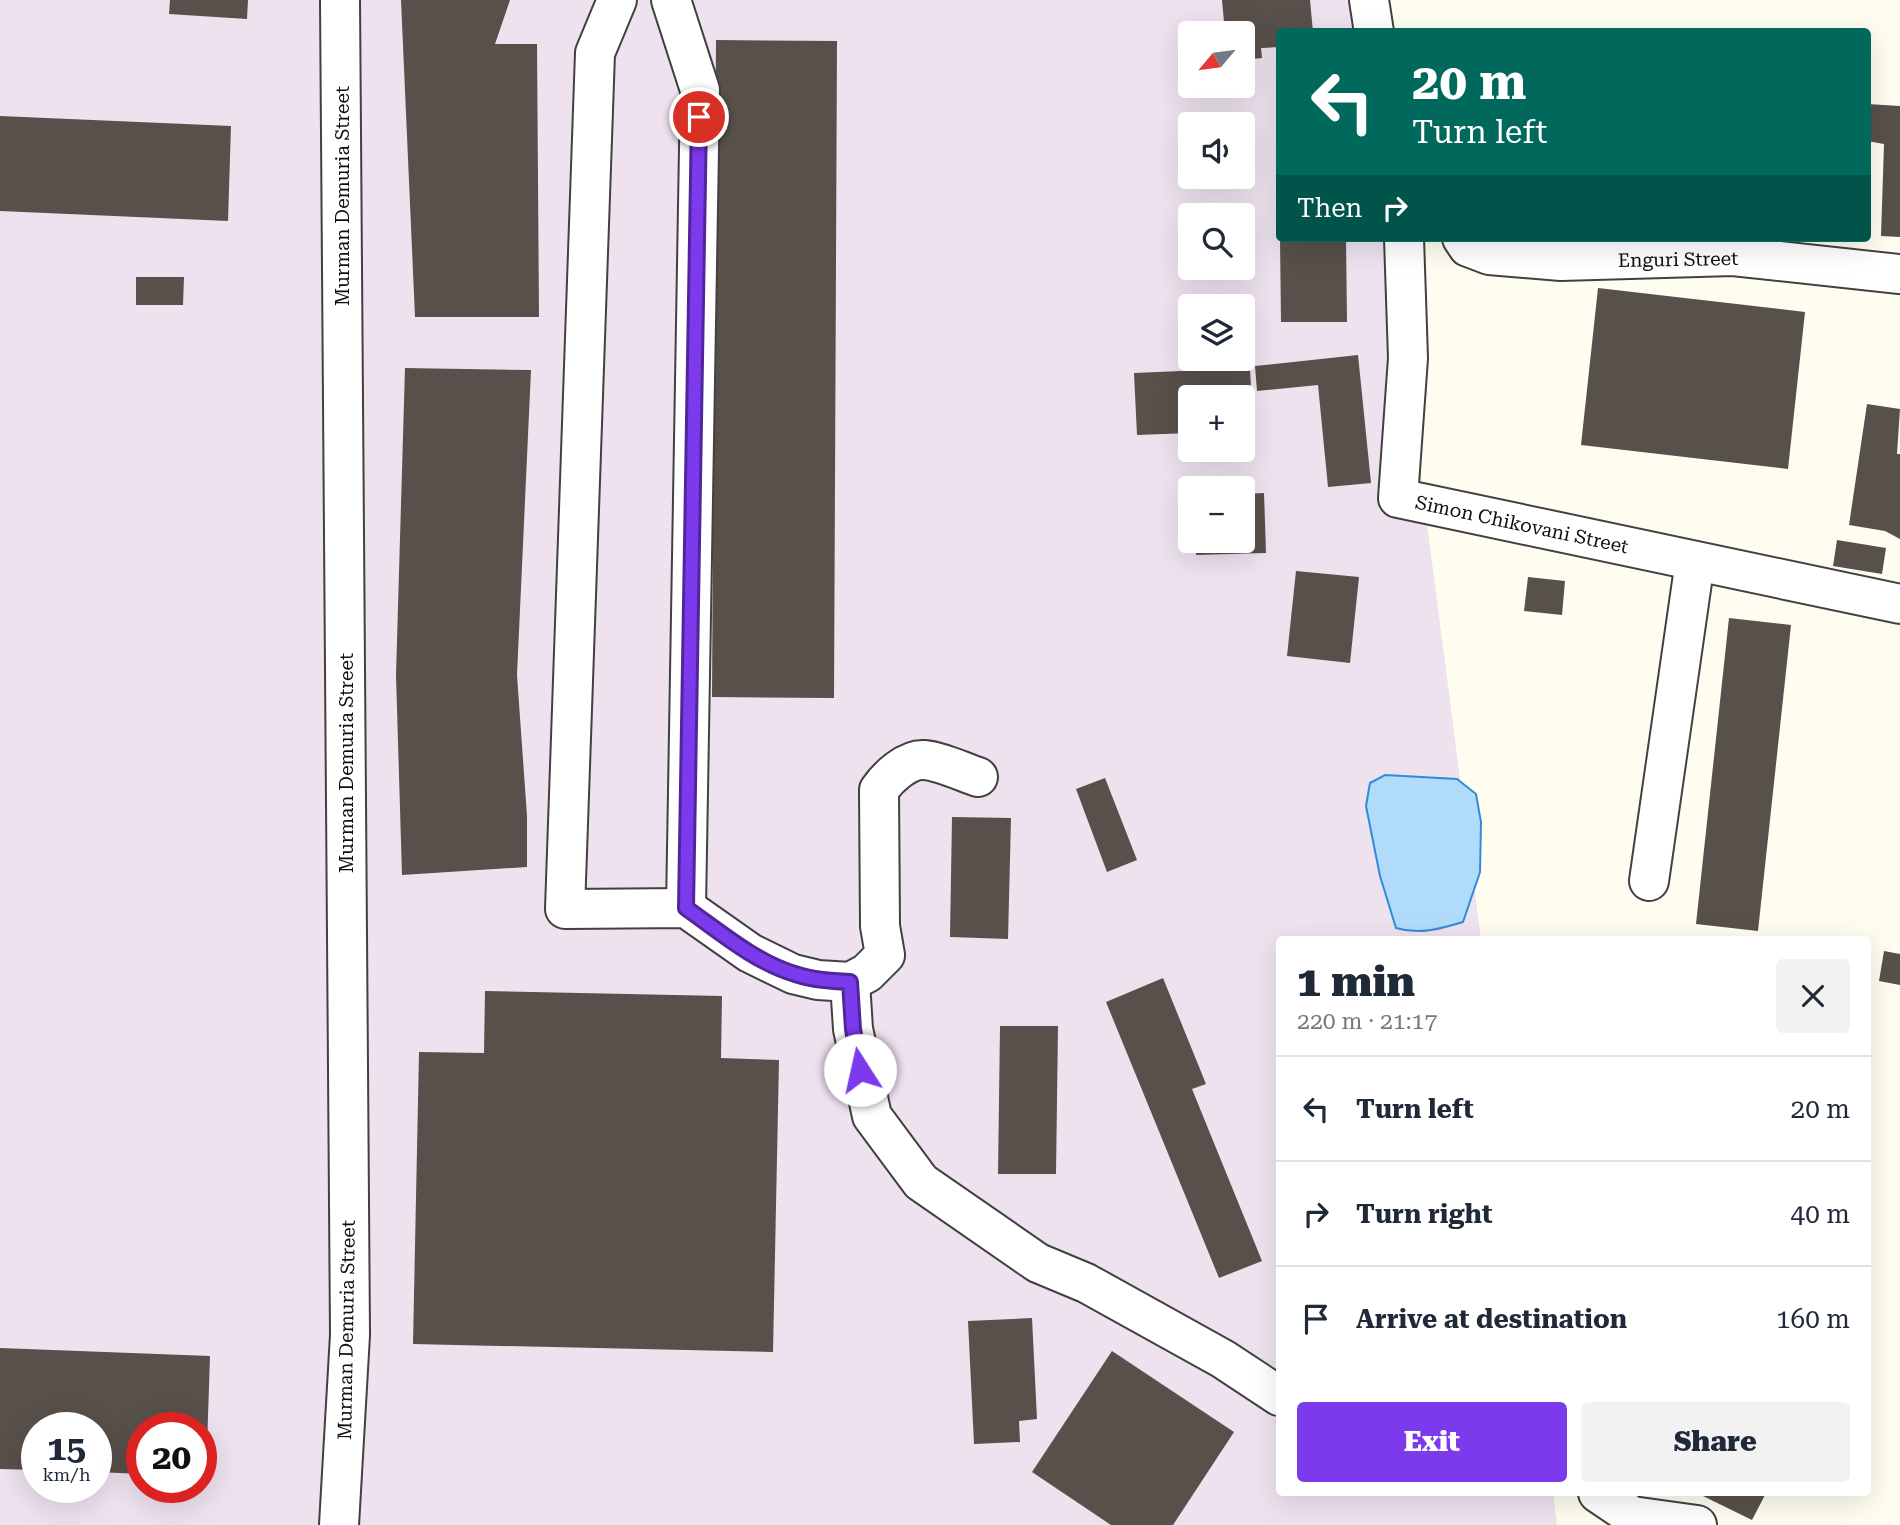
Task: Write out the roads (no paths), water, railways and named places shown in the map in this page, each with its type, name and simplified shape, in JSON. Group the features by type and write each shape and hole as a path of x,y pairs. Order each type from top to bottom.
{"street":[{"name":"Murman Demuria Street","path":"339,1525 350,1335 340,0"},
{"path":"617,0 595,53 565,909 686,908 750,953 793,974 818,980 850,982 867,973 885,955 880,926 879,790 898,769 922,760 978,777"},
{"path":"671,0 700,90 686,908"},
{"path":"1369,0 1373,28"},
{"name":"Simon Chikovani Street","path":"1404,242 1408,358 1398,498 1900,604"},
{"name":"Enguri Street","path":"1465,242 1468,247 1489,255 1561,261 1733,256 1900,274"},
{"path":"1649,881 1695,561"},
{"path":"850,982 853,1029 872,1116 921,1182 1038,1263 1086,1283 1223,1359 1276,1394"},
{"path":"1602,1496 1632,1516 1697,1525"}],"water":[{"path":"1385,775 1457,779 1476,794 1481,822 1480,872 1463,922 1421,931 1396,928 1380,876 1366,806 1370,783"}]}
